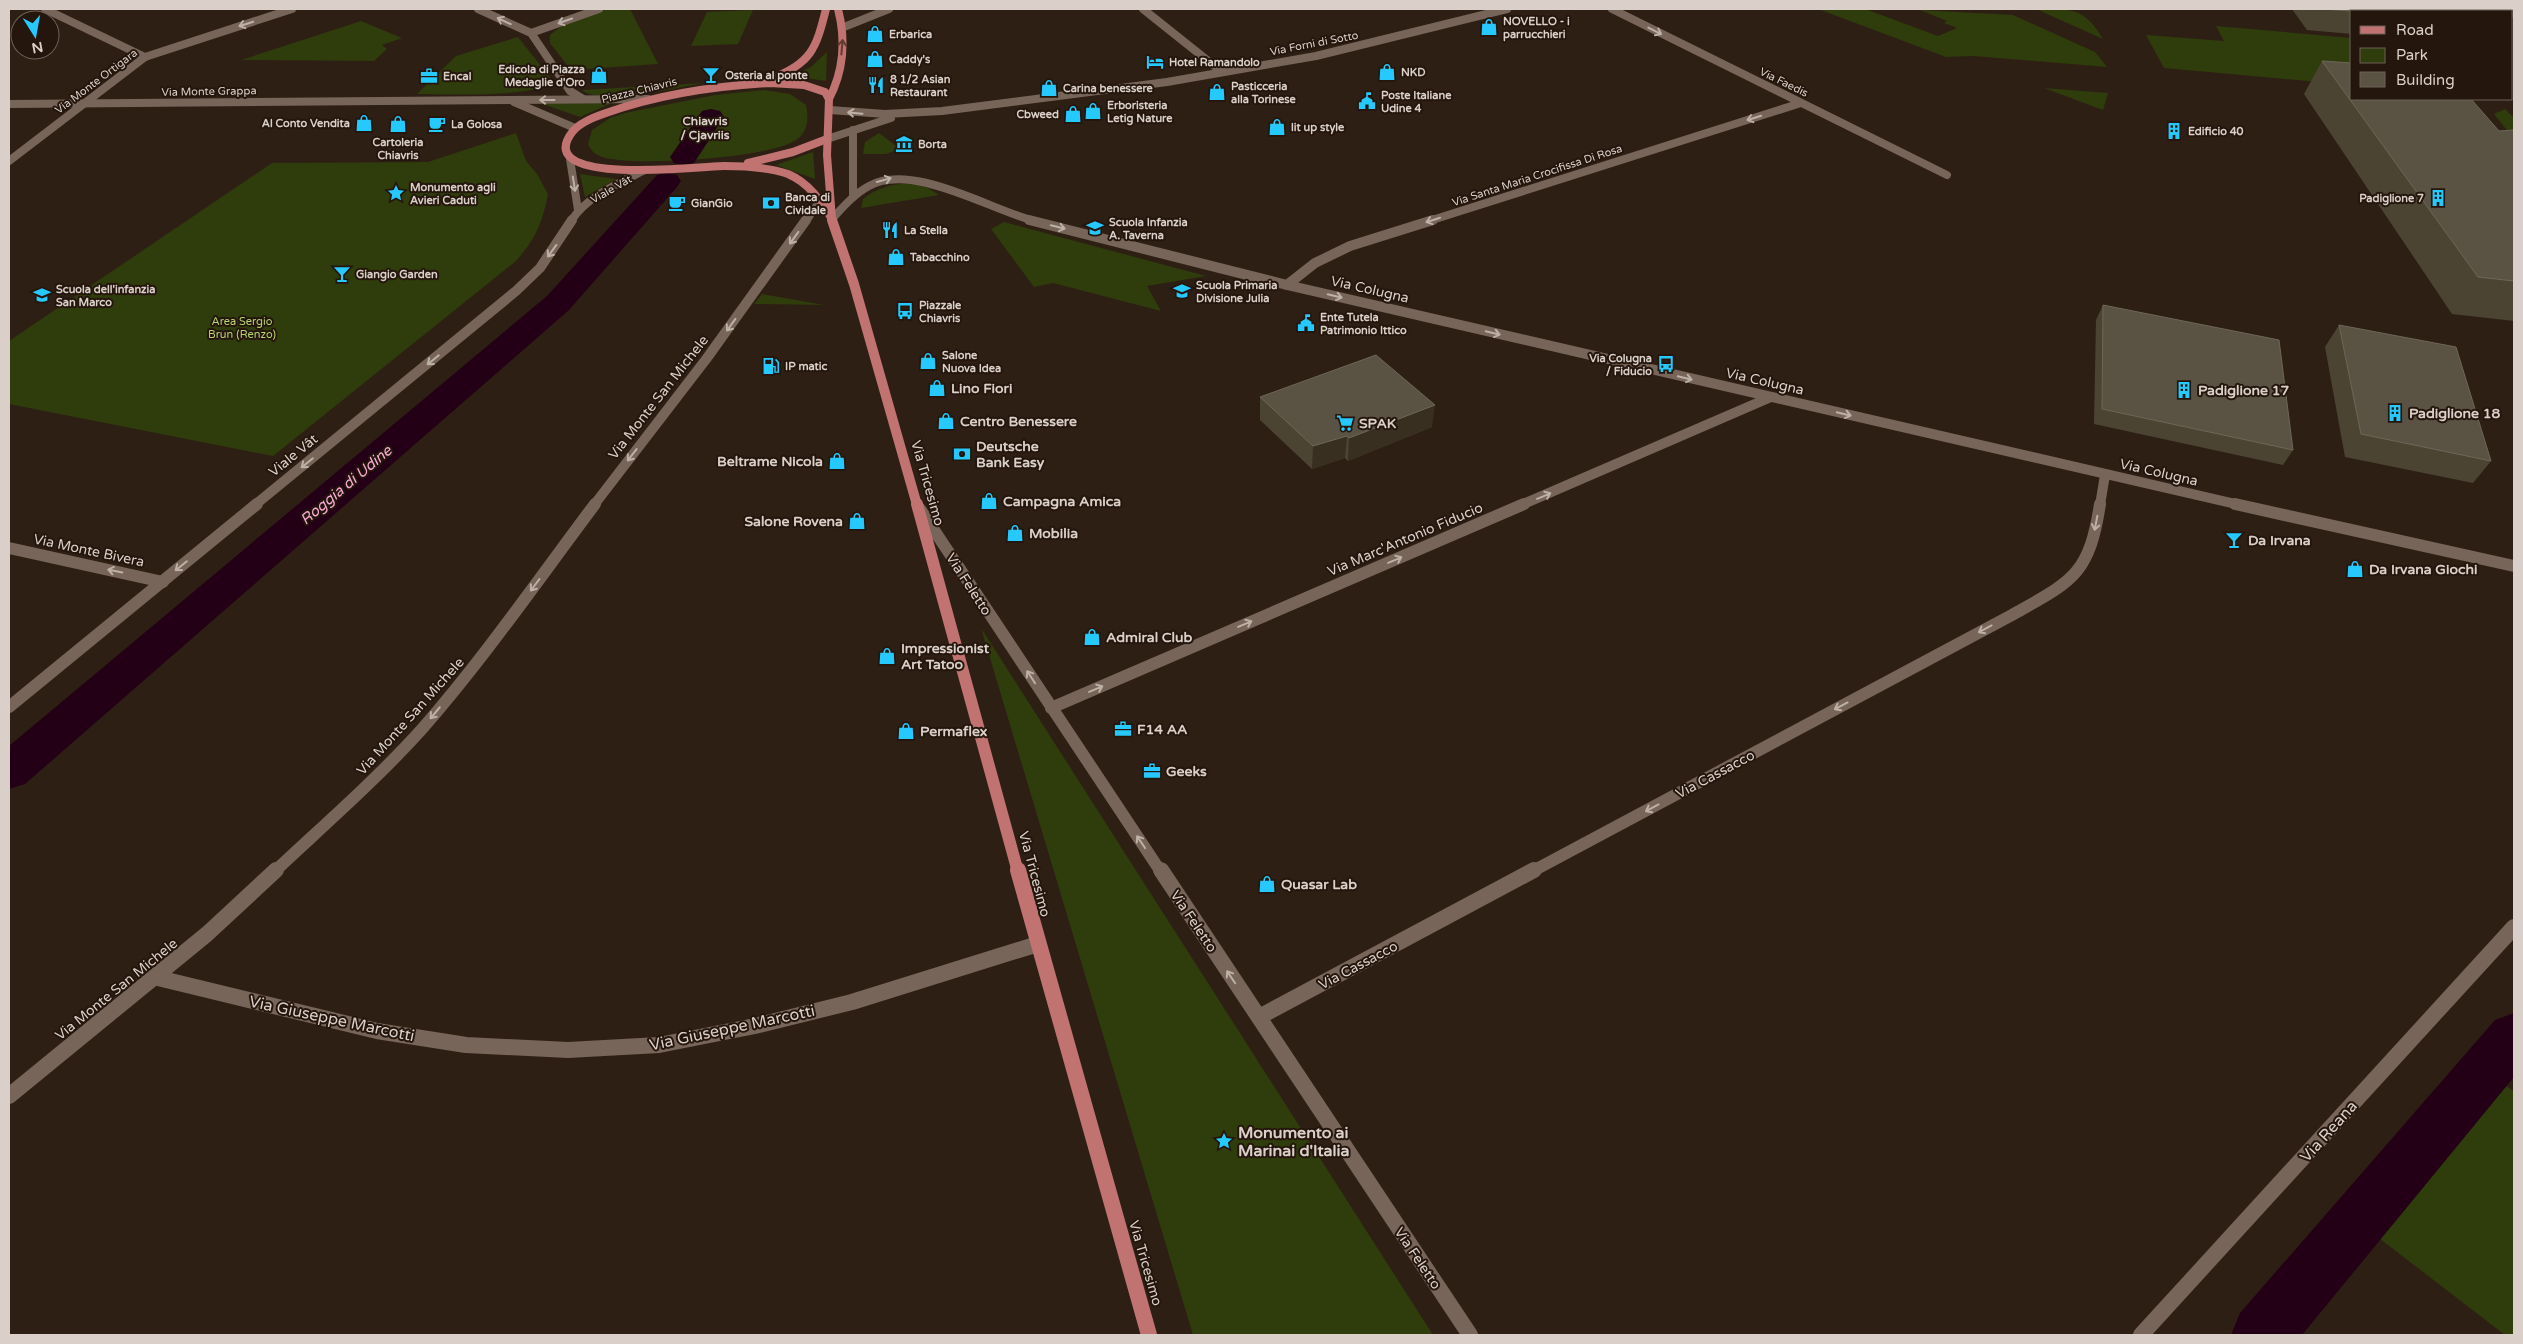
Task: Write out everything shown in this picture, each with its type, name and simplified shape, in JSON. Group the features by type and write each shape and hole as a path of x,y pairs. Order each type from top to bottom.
{"main road":[{"name":"Piazza Chiavris","path":"761,82 780,76 807,62 812,54 826,9"},
{"path":"832,220 827,139 830,99 840,78 844,27 838,9"},
{"name":"Piazza Chiavris","path":"575,128 599,113 648,99 706,88 761,82 783,82 812,87 824,92 830,99"},
{"path":"575,128 570,132 566,144 566,152 570,158 591,167 645,170 731,166 756,167 781,172 809,185 822,198 832,220"},
{"path":"731,166 793,152 827,139"},
{"name":"Via Tricesimo","path":"832,220 918,506 1038,944 1149,1335"}],"street":[{"path":"45,9 145,57"},
{"path":"272,9 280,13"},
{"name":"Via Monte Ortigara","path":"9,161 87,104 145,57 292,9"},
{"path":"478,9 530,33 566,87 583,100"},
{"path":"530,33 599,9"},
{"path":"844,27 889,9"},
{"path":"1143,9 1222,72"},
{"name":"Via Forni di Sotto","path":"830,110 870,114 915,112 1047,98 1222,72 1352,48 1507,9"},
{"name":"Via Faedis","path":"1612,9 1947,175"},
{"name":"Via Monte Grappa","path":"9,104 648,99"},
{"path":"510,100 575,128"},
{"name":"Via Santa Maria Crocifissa Di Rosa","path":"1287,285 1315,263 1350,246 1801,103"},
{"name":"Via Forni di Sotto","path":"827,139 915,112"},
{"path":"832,220 853,197 853,130"},
{"name":"Viale Vât","path":"570,158 578,210"},
{"name":"Viale Vât","path":"9,707 516,291 540,268 578,210 609,188 645,170"},
{"name":"Via Colugna","path":"853,197 870,185 884,180 913,178 1011,215 1287,285 2105,475 2514,566"},
{"name":"Via Monte San Michele","path":"9,1096 207,934 339,812 421,730 467,675 760,286 822,198"},
{"name":"Via Marc'Antonio Fiducio","path":"1051,708 1771,397"},
{"name":"Via Cassacco","path":"1259,1017 2003,620 2054,590 2075,574 2090,552 2105,475"},
{"name":"Via Feletto","path":"918,506 1470,1335"},
{"name":"Via Monte Bivera","path":"9,548 163,582"},
{"name":"Via Reana","path":"2141,1335 2514,927"},
{"name":"Via Giuseppe Marcotti","path":"154,977 377,1030 466,1045 568,1050 658,1045 754,1026 852,1002 1038,944"}],"green space":[{"path":"607,9 630,9 658,64 571,70 550,43 550,35 562,26"},
{"path":"1818,9 1865,9 1938,36 1957,28 1944,23 1947,21 1920,10 2013,15 2095,52 2107,67 1973,56 1946,57"},
{"path":"2036,9 2068,10 2083,15 2103,39"},
{"path":"753,10 738,44 691,46 707,12"},
{"path":"361,21 402,38 382,45 387,49 374,61 241,60"},
{"path":"2216,26 2350,38 2350,85 2164,68 2146,35 2224,41"},
{"path":"518,37 552,80 544,86 510,93 467,95 417,94 456,56"},
{"path":"827,52 826,81 792,76 811,67"},
{"path":"704,83 622,96 592,94 582,90"},
{"path":"2044,88 2108,93 2103,110"},
{"path":"764,90 790,94 806,105 805,130 800,137 787,145 736,156 672,161 642,161 602,157 590,149 588,144 592,130 610,118 625,113 715,95"},
{"path":"537,102 612,103 580,117"},
{"path":"2505,109 2514,118 2514,139 2494,114"},
{"name":"Area Sergio Brun (Renzo)","path":"516,133 526,161 537,174 548,194 537,230 523,253 516,261 273,456 9,404 9,341 272,163 428,162"},
{"path":"879,133 900,149 886,154 863,154 865,142"},
{"path":"813,152 815,179 776,165"},
{"path":"580,174 616,179 585,197"},
{"path":"912,183 928,188 939,195 861,208 863,199 880,189 892,185"},
{"path":"1004,222 1206,276 1147,286 1161,311 1053,283 1034,287 991,229"},
{"path":"762,294 824,305 754,304"},
{"path":"981,628 1433,1335 1193,1335"},
{"path":"2503,1084 2514,1091 2514,1335 2505,1335 2375,1235"}],"building":[{"path":"2322,9 2379,10 2350,10"},
{"path":"2322,61 2350,63 2350,100"},
{"path":"2350,100 2472,100 2499,131 2514,130 2514,281 2478,277"},
{"name":"Padiglione 17","path":"2103,305 2279,340 2293,450 2102,409"},
{"name":"Padiglione 18","path":"2339,325 2456,347 2491,461 2361,434"},
{"path":"1376,355 1435,405 1349,438 1347,436 1313,446 1260,397"}],"waterway":[{"name":"Roggia di Udine","path":"684,157 711,117"},
{"name":"Roggia di Udine","path":"9,772 558,303 667,181"},
{"path":"2262,1335 2514,1037"}],"place":[{"name":"NOVELLO - i parrucchieri","path":"1489,27"},
{"name":"Erbarica","path":"875,34"},
{"name":"Caddy's","path":"875,59"},
{"name":"Hotel Ramandolo","path":"1155,62"},
{"name":"NKD","path":"1387,72"},
{"name":"Edicola di Piazza Medaglie d'Oro","path":"599,75"},
{"name":"Osteria al ponte","path":"711,75"},
{"name":"Encal","path":"429,76"},
{"name":"8 1/2 Asian Restaurant","path":"876,85"},
{"name":"Carina benessere","path":"1049,88"},
{"name":"Pasticceria alla Torinese","path":"1217,92"},
{"name":"Poste Italiane Udine 4","path":"1367,101"},
{"name":"Erboristeria Letig Nature","path":"1093,111"},
{"name":"Cbweed","path":"1073,114"},
{"name":"Al Conto Vendita","path":"364,123"},
{"name":"Cartoleria Chiavris","path":"398,124"},
{"name":"La Golosa","path":"437,124"},
{"name":"lit up style","path":"1277,127"},
{"name":"Edificio 40","path":"2174,131"},
{"name":"Borta","path":"904,144"},
{"name":"Monumento agli Avieri Caduti","path":"396,193"},
{"name":"Padiglione 7","path":"2438,198"},
{"name":"GianGio","path":"677,203"},
{"name":"Banca di Cividale","path":"771,203"},
{"name":"Scuola Infanzia A. Taverna","path":"1095,228"},
{"name":"La Stella","path":"890,230"},
{"name":"Tabacchino","path":"896,257"},
{"name":"Giangio Garden","path":"342,274"},
{"name":"Scuola Primaria Divisione Julia","path":"1182,291"},
{"name":"Scuola dell'infanzia San Marco","path":"42,295"},
{"name":"Piazzale Chiavris","path":"905,311"},
{"name":"Ente Tutela Patrimonio Ittico","path":"1306,323"},
{"name":"Salone Nuova Idea","path":"928,361"},
{"name":"Via Colugna / Fiducio","path":"1666,364"},
{"name":"IP matic","path":"771,366"},
{"name":"Lino Fiori","path":"937,388"},
{"name":"Padiglione 17","path":"2184,390"},
{"name":"Padiglione 18","path":"2395,413"},
{"name":"Centro Benessere","path":"946,421"},
{"name":"SPAK","path":"1345,423"},
{"name":"Deutsche Bank Easy","path":"962,454"},
{"name":"Beltrame Nicola","path":"837,461"},
{"name":"Campagna Amica","path":"989,501"},
{"name":"Salone Rovena","path":"857,521"},
{"name":"Mobilia","path":"1015,533"},
{"name":"Da Irvana","path":"2234,540"},
{"name":"Da Irvana Giochi","path":"2355,569"},
{"name":"Admiral Club","path":"1092,637"},
{"name":"Impressionist Art Tatoo","path":"887,656"},
{"name":"F14 AA","path":"1123,729"},
{"name":"Permaflex","path":"906,731"},
{"name":"Geeks","path":"1152,771"},
{"name":"Quasar Lab","path":"1267,884"},
{"name":"Monumento ai Marinai d'Italia","path":"1224,1141"}],"district":[{"name":"Chiavris / Cjavriis","path":"705,128"}]}
